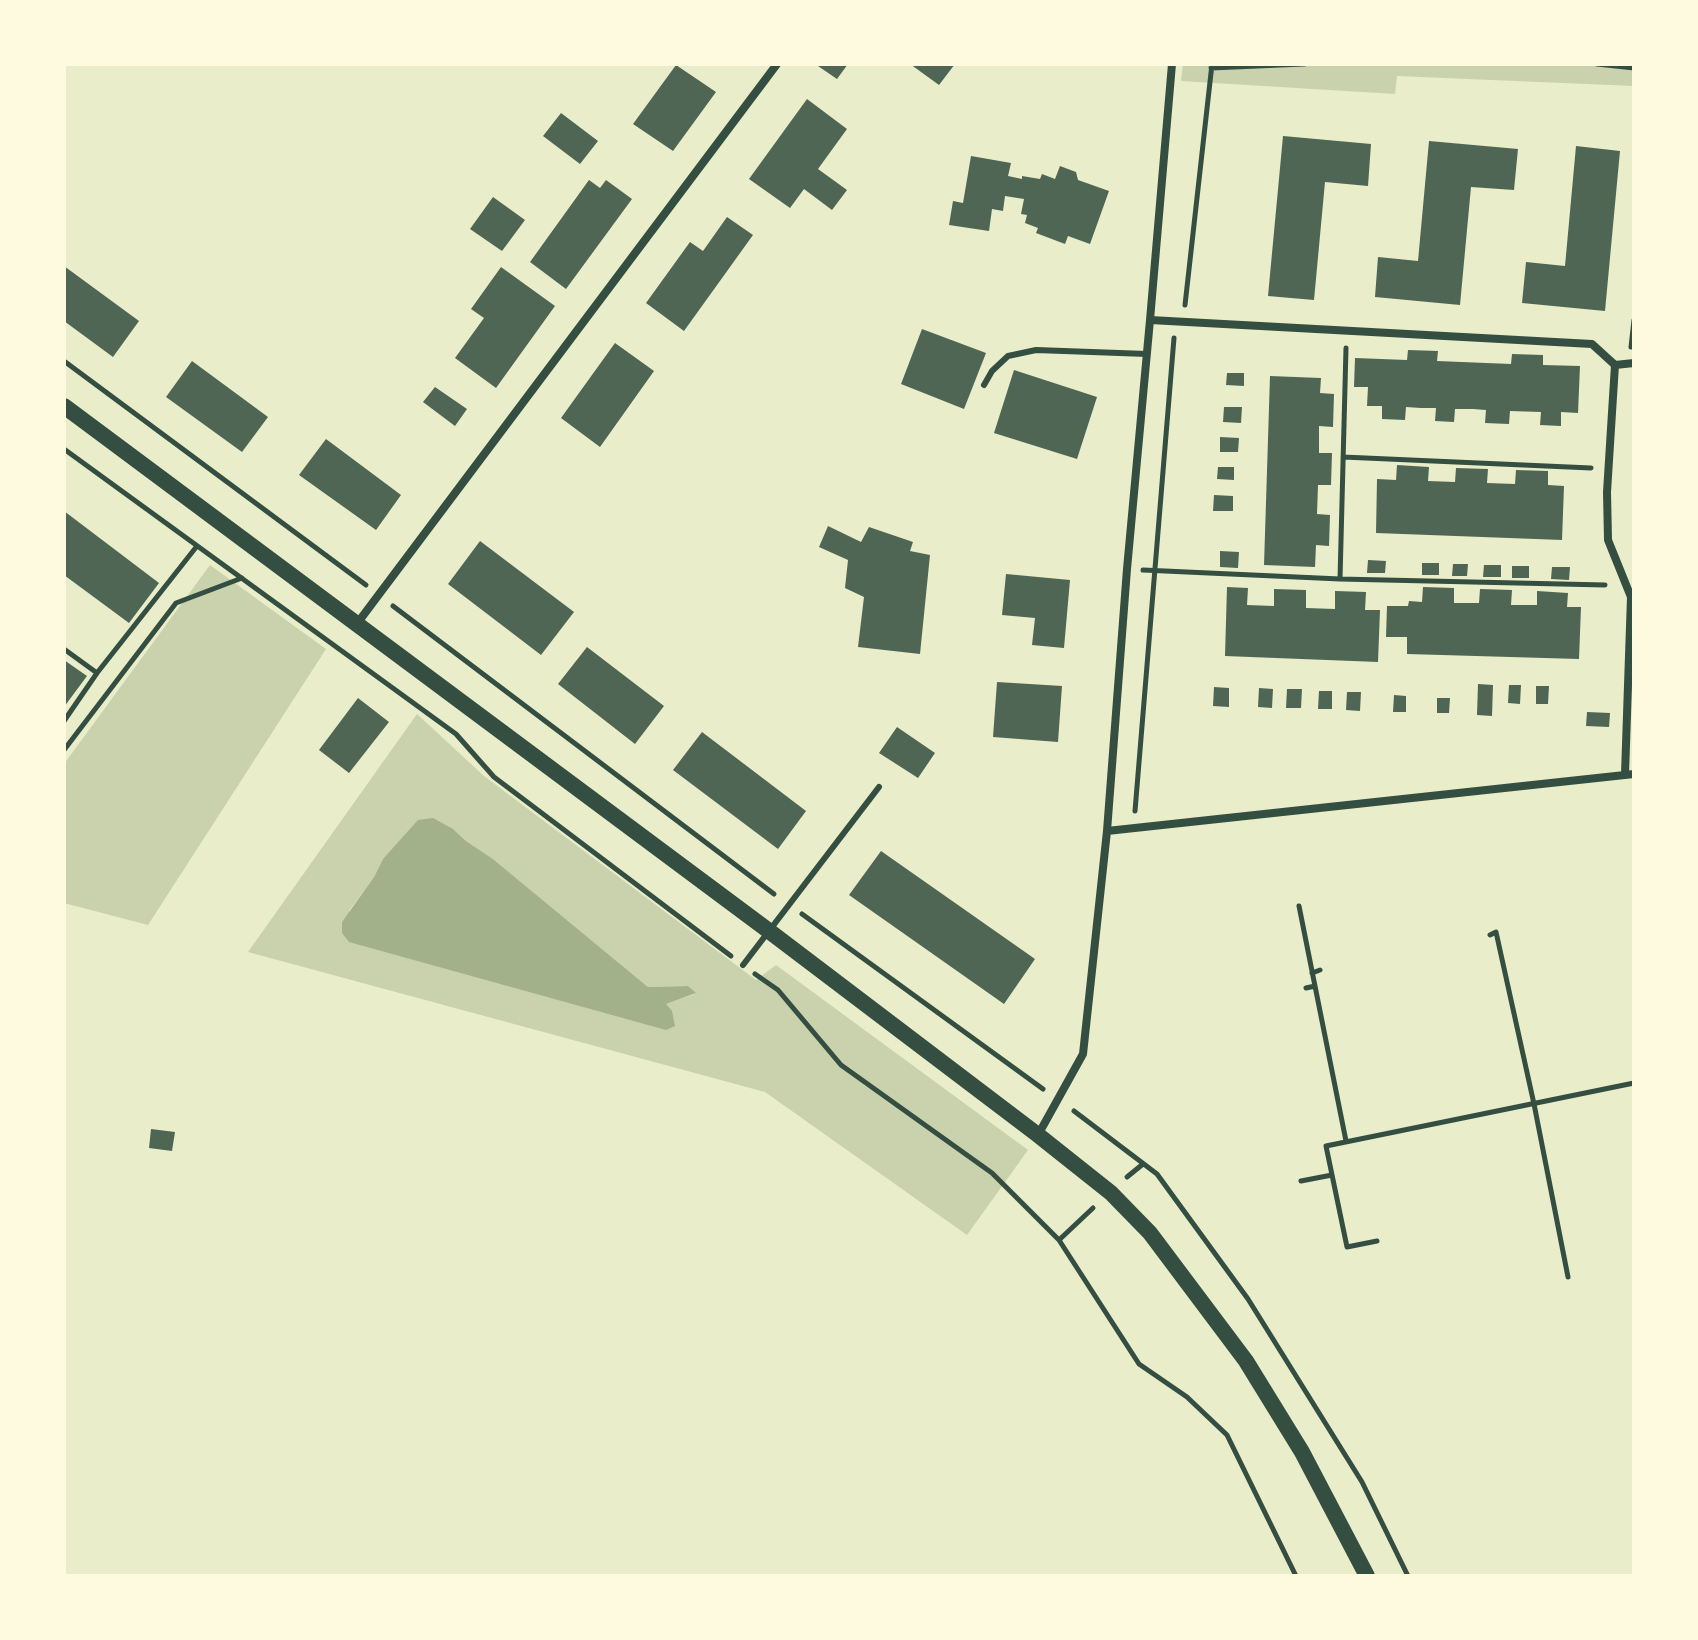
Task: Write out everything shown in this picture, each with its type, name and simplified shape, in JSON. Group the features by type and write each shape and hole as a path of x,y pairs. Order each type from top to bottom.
{"main road":[{"path":"64,406 769,931 1111,1193 1150,1233 1246,1361 1302,1452 1367,1576"}],"street":[{"path":"356,625 777,64"},
{"path":"1038,1135 1083,1054 1107,831 1172,64"},
{"path":"1150,320 1592,344 1615,365 1634,363"},
{"path":"1107,831 1630,774 1632,597 1608,540 1608,468 1615,365"}],"lane":[{"path":"984,385 992,371 1008,356 1036,350 1147,354"},
{"path":"743,965 879,787"}],"path":[{"path":"1134,827 1175,322 1183,322 1210,65 1304,64"},
{"path":"1597,64 1634,68"},
{"path":"1340,579 1346,331"},
{"path":"64,449 456,734 494,777 778,990 841,1065 992,1173 1059,1240 1139,1364 1187,1397 1227,1435 1296,1576"},
{"path":"1343,457 1608,468"},
{"path":"64,721 97,673 197,546"},
{"path":"1127,569 1340,579 1626,586"},
{"path":"64,750 176,603 242,578"},
{"path":"64,649 97,673"},
{"path":"1299,906 1346,1141"},
{"path":"1490,935 1496,932 1510,983 1568,1277"},
{"path":"1312,973 1320,970"},
{"path":"1306,988 1315,986"},
{"path":"1377,1241 1347,1247 1326,1146 1634,1083"},
{"path":"1122,1182 1143,1164"},
{"path":"1301,1181 1332,1175"},
{"path":"1059,1240 1103,1199"}],"shaded area":[{"path":"1183,64 1634,64 1634,86 1397,76 1395,94 1181,81"},
{"path":"210,565 326,649 148,925 64,903 64,764"},
{"path":"417,714 484,776 756,980 776,965 1028,1150 967,1235 765,1092 248,952","holes":["453,829 493,859 648,987 688,986 695,994 665,1004 349,911 383,859"]},
{"path":"433,818 493,859 648,987 688,986 696,993 666,1004 672,1011 675,1026 666,1030 349,942 342,933 342,922 383,859 418,820"}],"building":[{"path":"848,64 837,79 818,66"},
{"path":"910,64 955,64 939,85"},
{"path":"676,65 716,92 673,151 633,124"},
{"path":"807,99 847,129 818,169 847,190 832,210 804,189 790,208 749,179"},
{"path":"561,113 598,141 580,164 543,136"},
{"path":"1283,136 1371,144 1368,186 1325,182 1314,300 1268,296"},
{"path":"1429,141 1518,149 1514,190 1471,187 1460,305 1375,297 1378,257 1418,261"},
{"path":"1576,146 1620,151 1605,311 1522,303 1526,262 1565,266"},
{"path":"971,156 1011,163 1008,176 1022,179 1022,176 1040,179 1042,174 1055,179 1060,166 1076,172 1078,180 1109,191 1090,244 1068,236 1065,244 1036,233 1038,228 1025,223 1027,215 1021,214 1024,199 1005,196 1003,211 992,209 989,231 949,225 953,201 963,203"},
{"path":"589,180 600,188 606,180 632,199 566,289 530,262"},
{"path":"493,197 525,220 502,251 470,229"},
{"path":"727,217 753,235 684,331 646,303 690,242 703,251"},
{"path":"64,266 139,321 113,357 64,321"},
{"path":"501,267 555,306 496,388 455,358 484,318 471,309"},
{"path":"922,329 986,353 964,409 901,384"},
{"path":"615,343 654,371 600,447 561,418"},
{"path":"1408,350 1438,351 1437,361 1511,364 1512,354 1543,355 1543,365 1580,366 1578,413 1561,412 1561,426 1540,425 1541,412 1510,411 1509,424 1485,423 1486,410 1473,409 1455,409 1454,422 1435,421 1436,408 1406,407 1405,420 1382,419 1382,406 1367,406 1368,387 1354,387 1355,358 1407,360"},
{"path":"192,361 268,417 242,452 166,397"},
{"path":"1014,370 1097,397 1077,459 994,433"},
{"path":"1227,373 1244,373 1244,386 1226,385"},
{"path":"1270,376 1321,378 1320,393 1334,394 1333,427 1319,426 1319,453 1332,453 1331,485 1318,485 1317,514 1330,515 1329,546 1316,545 1315,567 1264,565"},
{"path":"435,387 467,409 455,426 423,402"},
{"path":"1224,407 1242,407 1241,423 1223,422"},
{"path":"1220,437 1239,438 1238,452 1220,452"},
{"path":"326,439 401,495 376,530 299,475"},
{"path":"1397,465 1429,467 1428,481 1455,482 1456,468 1488,469 1487,483 1515,484 1516,470 1548,471 1548,485 1564,486 1562,540 1376,533 1377,479 1396,480"},
{"path":"1218,467 1234,467 1234,480 1217,479"},
{"path":"1214,495 1233,496 1233,511 1213,511"},
{"path":"64,511 159,583 129,623 64,575"},
{"path":"828,526 861,542 869,527 913,542 910,551 930,555 920,654 858,647 864,597 845,588 848,560 819,547"},
{"path":"480,541 574,612 541,655 448,584"},
{"path":"1220,551 1239,552 1238,568 1220,567"},
{"path":"1368,560 1386,561 1385,573 1367,573"},
{"path":"1422,563 1439,563 1439,575 1422,575"},
{"path":"1453,564 1468,564 1467,576 1452,576"},
{"path":"1484,565 1501,565 1501,577 1483,577"},
{"path":"1512,566 1529,566 1529,578 1512,578"},
{"path":"1552,567 1570,567 1569,580 1551,579"},
{"path":"1006,574 1070,580 1064,648 1032,645 1035,618 1002,615"},
{"path":"1227,587 1248,588 1247,605 1274,606 1274,589 1306,590 1306,608 1335,609 1335,591 1366,592 1365,610 1380,610 1378,662 1225,656"},
{"path":"1423,587 1454,588 1454,603 1479,603 1480,589 1512,590 1511,605 1537,605 1537,591 1568,593 1567,607 1581,607 1579,659 1407,654 1407,637 1386,637 1387,606 1408,606 1409,601 1422,602"},
{"path":"587,647 664,706 635,744 558,684"},
{"path":"64,660 87,676 64,707"},
{"path":"997,682 1062,686 1058,742 993,737"},
{"path":"1478,684 1493,685 1492,716 1477,715"},
{"path":"1509,685 1521,685 1520,704 1508,703"},
{"path":"1536,686 1549,686 1548,704 1536,704"},
{"path":"1214,687 1229,688 1229,707 1213,706"},
{"path":"1259,688 1273,689 1272,708 1258,707"},
{"path":"1287,689 1302,689 1301,708 1286,708"},
{"path":"1319,691 1332,691 1332,709 1318,709"},
{"path":"1347,692 1361,692 1360,711 1346,710"},
{"path":"1394,695 1406,696 1406,712 1393,712"},
{"path":"358,698 389,722 349,773 319,750"},
{"path":"1437,698 1450,698 1449,713 1437,713"},
{"path":"1587,712 1610,713 1609,727 1586,726"},
{"path":"897,727 935,753 918,778 879,753"},
{"path":"702,732 806,811 778,849 673,770"},
{"path":"881,851 1035,959 1004,1004 849,895"},
{"path":"151,1129 175,1132 172,1151 149,1148"}]}
